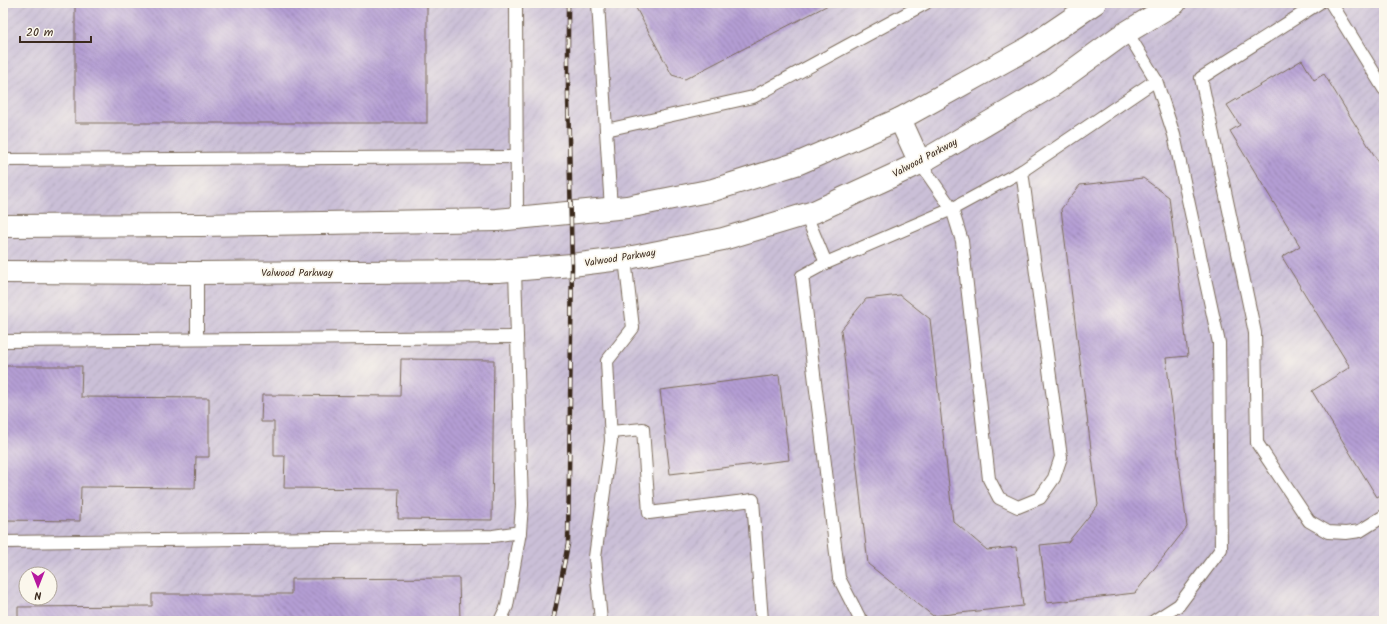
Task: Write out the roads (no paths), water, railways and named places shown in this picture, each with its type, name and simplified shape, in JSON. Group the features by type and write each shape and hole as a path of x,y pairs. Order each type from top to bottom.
{"main road":[{"path":"3,226 216,225 497,220 627,207 720,188 799,163 900,120 1030,47 1095,3"},
{"name":"Valwood Parkway","path":"3,272 197,273 498,271 625,259 723,239 814,212 920,163 1053,85 1127,32 1175,3"},
{"path":"900,120 920,163"}],"lane":[{"path":"516,3 517,218"},
{"path":"598,3 612,209"},
{"path":"606,130 753,96 926,3"},
{"path":"1319,3 1201,78 1255,333 1257,443 1309,521 1328,532 1346,533 1360,531 1384,516"},
{"path":"1331,3 1384,89"},
{"path":"1127,32 1156,80 1174,135 1219,343 1221,549 1178,604 1154,621"},
{"path":"863,621 860,619 839,578 802,276 826,263 952,209 1022,171 1156,80"},
{"path":"3,160 516,157"},
{"path":"920,163 952,209 962,241 989,478 999,498 1018,507 1040,498 1054,478 1061,457 1022,171"},
{"path":"806,215 826,263"},
{"path":"601,621 595,557 611,441 607,361 633,328 625,259"},
{"path":"500,621 506,606 520,532 522,505 515,270"},
{"path":"197,273 197,339"},
{"path":"3,341 517,337"},
{"path":"611,432 643,429 649,513 754,500 762,621"},
{"path":"3,542 492,536 520,532"}],"waterway":[{"path":"1374,621 1384,615"}],"railway":[{"path":"553,621 568,544 572,265 568,96 568,3"}]}
